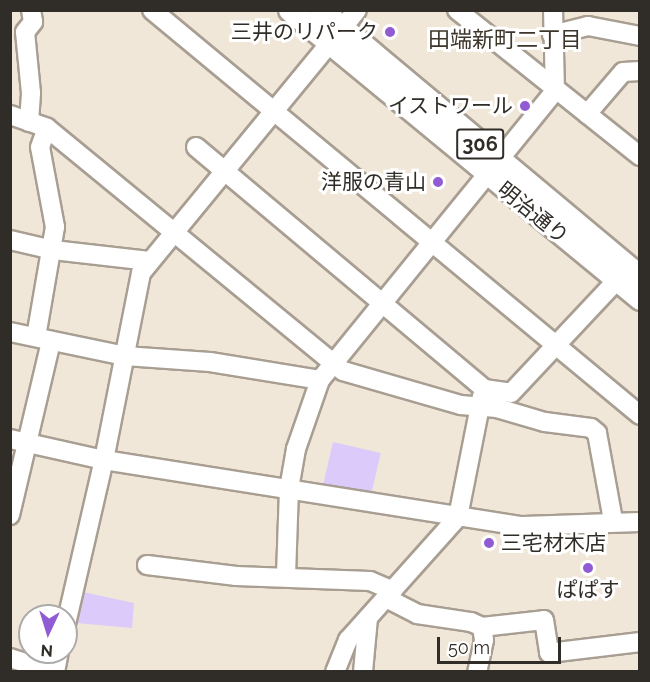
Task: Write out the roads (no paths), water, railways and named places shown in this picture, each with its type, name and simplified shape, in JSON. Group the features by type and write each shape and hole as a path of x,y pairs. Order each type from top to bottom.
{"main road":[{"name":"明治通り","path":"290,10 336,36 493,168 633,276 639,299"},
{"name":"明治通り","path":"321,10 336,36"}],"street":[{"path":"29,122 31,93 25,32 33,22 31,10"},
{"path":"152,10 639,415"},
{"path":"71,604 104,460 141,273 357,10"},
{"path":"457,10 555,91 639,156"},
{"path":"286,575 289,489 296,449 320,380 331,363 555,91 553,10"},
{"path":"588,26 601,10"},
{"path":"552,35 588,26 639,36"},
{"path":"586,114 623,72 639,71"},
{"path":"10,115 47,128 174,230 331,363 388,386 481,398 591,428 597,433 613,520"},
{"path":"10,515 19,441 44,339 53,250 55,227 40,147 47,128"},
{"path":"196,147 382,301 481,398"},
{"path":"10,240 53,250 149,261"},
{"path":"481,398 511,393 557,345 633,276"},
{"path":"10,332 125,356 210,362 320,380"},
{"path":"335,672 348,640 458,517 481,398"},
{"path":"19,441 104,460 458,517 564,528 613,520 639,522"},
{"path":"147,566 236,576 286,575 370,581 417,614 471,621 482,627 544,621 549,653 639,642"},
{"path":"363,672 368,618"},
{"path":"477,672 484,640 482,627"},
{"path":"10,657 54,672"}],"place":[{"name":"三井のリパーク","path":"390,32"},
{"name":"イストワール","path":"525,106"},
{"name":"洋服の青山","path":"438,182"},
{"name":"三宅材木店","path":"489,543"},
{"name":"ぱぱす","path":"588,568"}],"district":[{"name":"田端新町二丁目","path":"505,40"}]}
